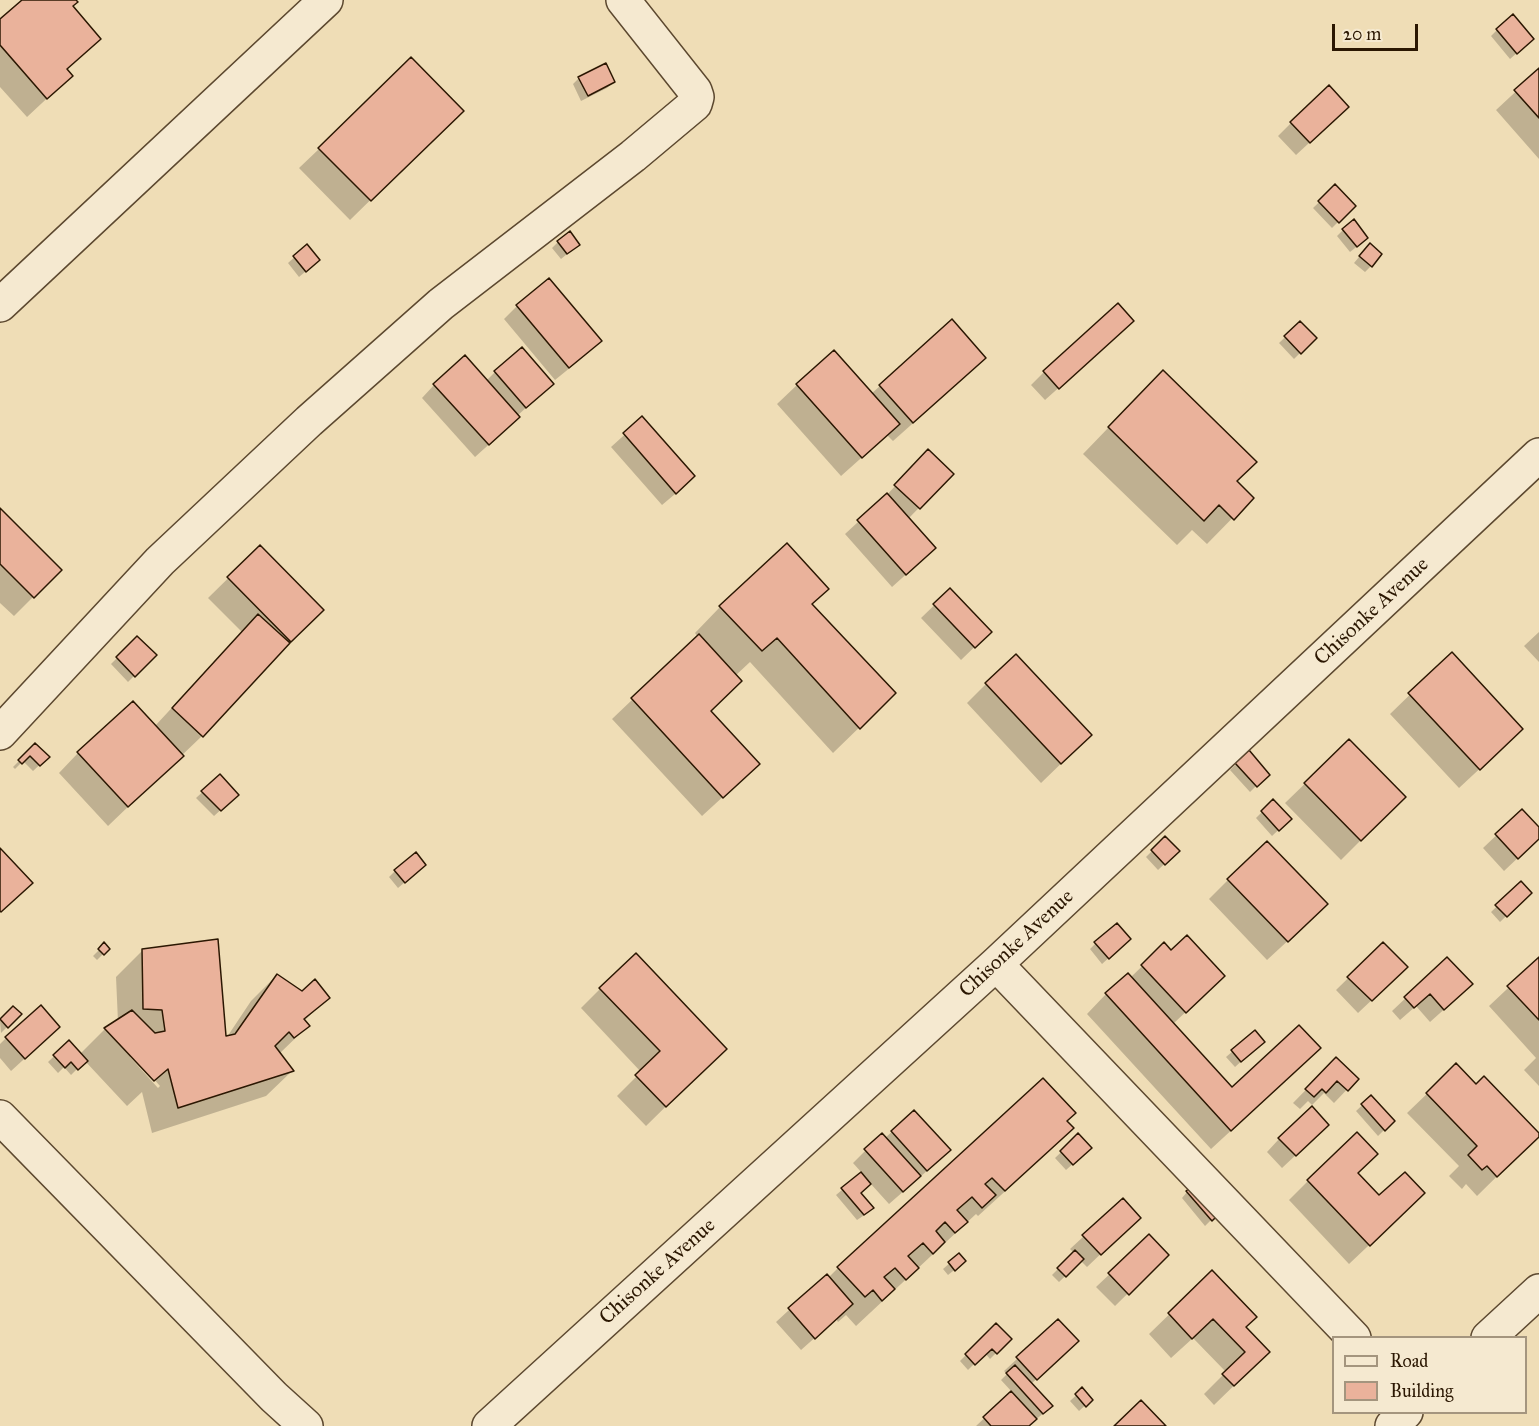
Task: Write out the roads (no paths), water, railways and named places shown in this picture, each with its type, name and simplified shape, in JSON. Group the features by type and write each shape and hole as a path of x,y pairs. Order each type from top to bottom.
{"street":[{"path":"0,305 326,0"},
{"path":"0,733 160,561 309,421 441,304 633,156 695,104 697,97 695,91 622,0"},
{"name":"Chisonke Avenue","path":"489,1426 996,964 1539,455"},
{"path":"996,964 1352,1336"},
{"path":"0,1117 274,1397 306,1426"},
{"path":"1490,1336 1539,1291"},
{"path":"1392,1426 1405,1414"}]}
